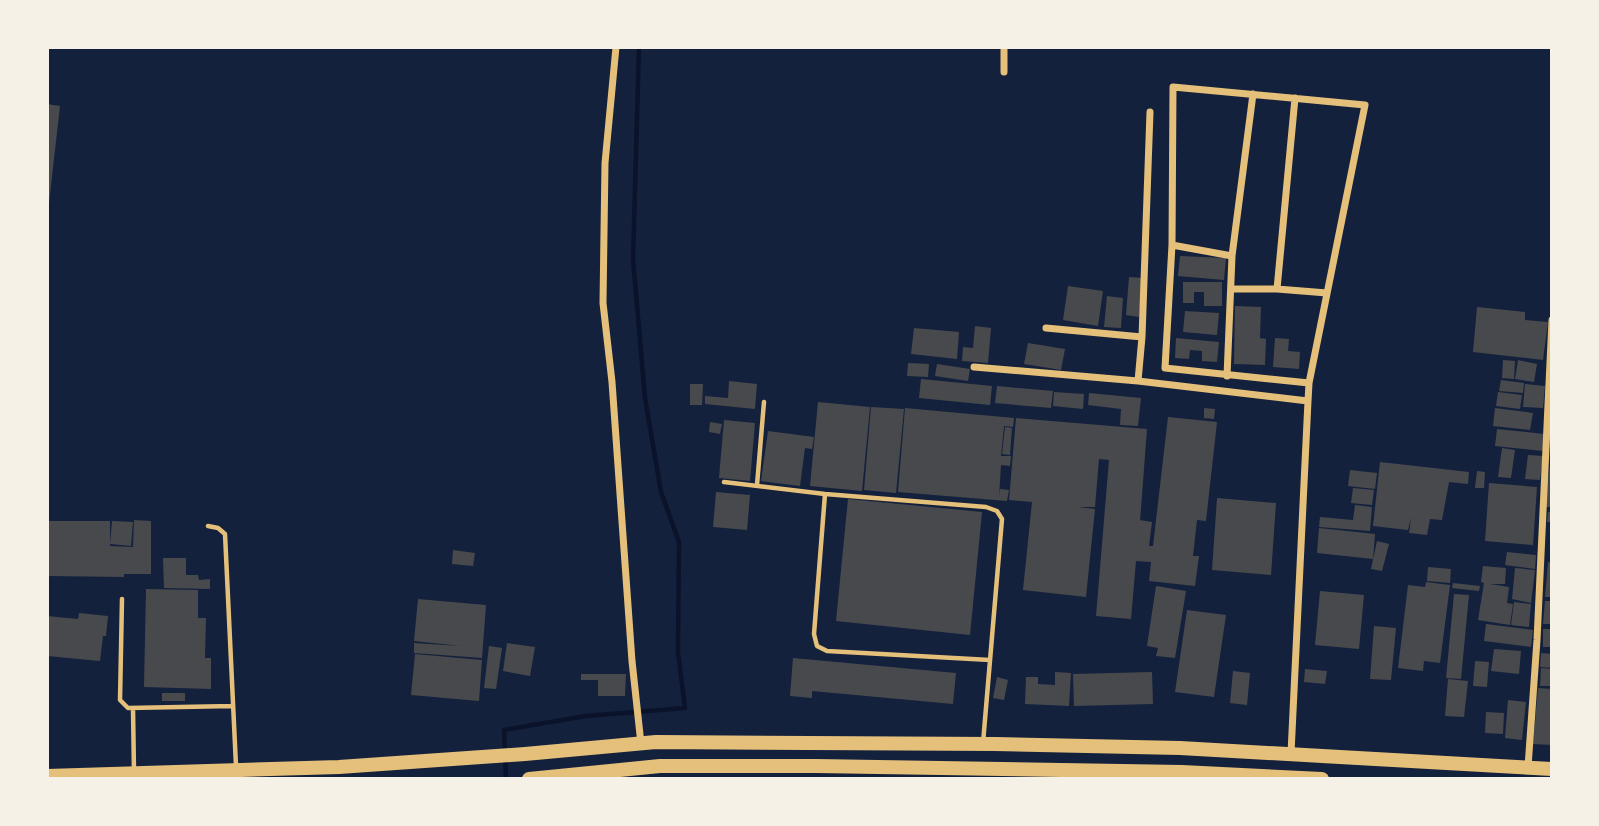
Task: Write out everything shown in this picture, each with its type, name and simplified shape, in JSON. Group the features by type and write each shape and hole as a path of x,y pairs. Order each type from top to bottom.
{"main road":[{"path":"47,776 339,767 641,744 982,744 1290,753 1552,769"},
{"path":"529,779 660,766 951,774 1322,779"}],"street":[{"path":"616,47 605,163 603,303 641,744"},
{"path":"1004,47 1004,72"},
{"path":"1290,753 1309,383 1365,105 1173,87 1172,245 1165,368 1309,383"},
{"path":"1227,376 1232,256 1253,94"},
{"path":"1277,289 1296,98"},
{"path":"1138,381 1150,112"},
{"path":"1172,245 1232,256"},
{"path":"1232,289 1327,293"},
{"path":"1528,766 1537,640 1552,320"},
{"path":"1046,328 1142,337"},
{"path":"974,367 1138,381 1308,401"}],"lane":[{"path":"757,485 764,402"},
{"path":"724,482 825,494 986,507 998,511 1002,519 982,744"},
{"path":"825,494 814,634 817,646 827,651 990,660"},
{"path":"208,526 218,528 225,534 237,770"},
{"path":"122,599 120,700 128,708 233,706"},
{"path":"133,708 134,773"}],"building":[{"path":"47,104 60,106 49,203 47,203"},
{"path":"1180,256 1226,258 1224,280 1178,276"},
{"path":"1129,277 1143,278 1139,317 1126,315"},
{"path":"1183,282 1222,282 1222,306 1204,306 1204,292 1194,292 1194,303 1183,303"},
{"path":"1068,286 1103,291 1098,326 1063,320"},
{"path":"1107,296 1123,298 1121,328 1104,327"},
{"path":"1235,306 1261,307 1260,338 1266,339 1265,365 1234,364"},
{"path":"1477,307 1525,312 1525,320 1548,322 1543,360 1473,352"},
{"path":"1185,311 1219,313 1217,335 1183,332"},
{"path":"975,326 991,328 988,363 962,361 963,347 973,348"},
{"path":"914,328 959,332 957,359 911,354"},
{"path":"1176,338 1219,342 1217,362 1202,361 1202,351 1190,350 1189,359 1175,358"},
{"path":"1275,338 1289,339 1288,351 1300,352 1299,369 1273,367"},
{"path":"1028,343 1065,349 1061,370 1024,364"},
{"path":"1503,360 1515,361 1514,379 1502,378"},
{"path":"1518,360 1537,364 1534,382 1515,379"},
{"path":"908,363 929,364 928,377 907,376"},
{"path":"937,364 970,369 968,381 935,376"},
{"path":"921,379 992,386 990,405 919,398"},
{"path":"1501,380 1524,383 1523,393 1499,391"},
{"path":"729,381 757,384 755,409 705,404 705,396 728,398"},
{"path":"690,384 703,384 702,405 690,405"},
{"path":"1525,384 1545,386 1543,408 1523,407"},
{"path":"997,386 1053,391 1051,408 995,403"},
{"path":"1054,392 1084,394 1083,409 1053,406"},
{"path":"1498,392 1522,395 1520,409 1496,406"},
{"path":"1089,393 1141,398 1138,426 1120,425 1121,409 1088,405"},
{"path":"818,402 870,407 862,491 810,486"},
{"path":"871,407 904,409 896,493 864,490"},
{"path":"905,408 1014,418 1013,427 1004,426 1001,456 1011,456 1010,466 1001,465 999,498 1000,489 1009,490 1007,501 898,492"},
{"path":"1204,408 1215,409 1214,419 1204,418"},
{"path":"1495,408 1533,413 1530,430 1493,426"},
{"path":"1168,417 1217,422 1206,521 1197,520 1193,556 1199,556 1195,586 1149,581 1151,562 1136,561 1131,619 1096,616 1109,460 1099,459 1095,507 1078,507 1095,509 1086,597 1023,590 1032,502 1009,500 1016,418 1147,429 1140,520 1152,522 1149,546 1153,546"},
{"path":"724,420 755,423 750,481 719,478"},
{"path":"710,422 722,424 720,434 709,432"},
{"path":"1005,427 1012,428 1010,455 1002,454"},
{"path":"1497,429 1544,434 1543,451 1495,446"},
{"path":"768,431 814,437 812,449 805,448 800,486 761,481"},
{"path":"1502,448 1515,450 1511,478 1498,477"},
{"path":"1528,455 1543,456 1540,480 1525,479"},
{"path":"1380,462 1469,472 1468,484 1449,482 1442,520 1430,519 1427,535 1409,533 1411,517 1408,530 1373,526"},
{"path":"1550,465 1552,507 1545,507"},
{"path":"1350,470 1377,473 1375,489 1348,486"},
{"path":"1477,471 1485,472 1484,488 1475,488"},
{"path":"1489,483 1537,487 1533,545 1485,541"},
{"path":"1353,488 1374,490 1372,505 1351,503"},
{"path":"716,492 750,495 747,530 713,527"},
{"path":"1217,498 1276,503 1271,575 1212,570"},
{"path":"848,499 982,512 970,635 836,621"},
{"path":"1355,505 1372,507 1370,531 1319,527 1320,517 1353,520"},
{"path":"1548,512 1552,512 1552,522 1547,522"},
{"path":"134,520 151,521 151,574 124,574 124,577 47,576 47,521 110,521 110,546 133,547"},
{"path":"112,521 133,522 131,546 110,544"},
{"path":"1319,528 1375,534 1373,559 1317,553"},
{"path":"1377,541 1389,544 1382,571 1371,569"},
{"path":"453,550 475,553 473,566 452,564"},
{"path":"1507,552 1536,555 1535,569 1505,565"},
{"path":"163,558 186,558 186,575 198,575 199,580 210,579 210,589 164,588"},
{"path":"1548,562 1552,563 1552,597 1545,597"},
{"path":"1483,566 1506,568 1505,584 1490,584 1509,587 1507,603 1513,604 1510,625 1478,620 1484,583 1481,582"},
{"path":"1428,567 1451,569 1450,583 1427,581"},
{"path":"1515,568 1535,570 1531,603 1512,599"},
{"path":"1426,582 1450,585 1440,663 1424,661 1423,671 1398,668 1408,585 1425,587"},
{"path":"1453,583 1480,586 1479,591 1452,588"},
{"path":"1156,586 1186,591 1175,658 1156,656 1158,648 1147,646"},
{"path":"146,589 198,590 198,618 206,618 205,658 211,658 211,689 144,687"},
{"path":"1320,591 1364,595 1359,649 1315,645"},
{"path":"1454,594 1469,595 1461,679 1446,678"},
{"path":"418,599 486,605 482,658 414,653 414,643 461,646 414,641"},
{"path":"1545,601 1552,601 1552,624 1543,624"},
{"path":"1514,602 1531,604 1529,627 1511,625"},
{"path":"1187,610 1226,615 1214,697 1175,692"},
{"path":"79,613 108,616 100,661 47,656 47,616 78,619"},
{"path":"1486,624 1533,630 1531,647 1484,641"},
{"path":"1374,626 1396,628 1391,680 1370,679"},
{"path":"1543,629 1552,629 1552,647 1543,647"},
{"path":"507,643 535,647 530,676 503,671"},
{"path":"489,646 502,648 496,689 484,688"},
{"path":"1494,649 1521,651 1519,674 1491,671"},
{"path":"1541,653 1552,654 1552,668 1540,667"},
{"path":"415,654 482,660 479,701 411,695"},
{"path":"793,658 956,673 953,704 812,691 812,698 790,696"},
{"path":"1475,661 1489,662 1487,687 1473,686"},
{"path":"1541,668 1552,669 1552,686 1540,686"},
{"path":"1305,669 1327,671 1325,684 1304,682"},
{"path":"1233,671 1250,673 1247,705 1230,703"},
{"path":"1055,672 1071,673 1069,706 1025,704 1026,677 1038,677 1038,684 1055,685"},
{"path":"1152,672 1153,704 1074,706 1073,674"},
{"path":"581,674 626,674 625,696 598,696 598,680 581,680"},
{"path":"997,677 1008,680 1004,700 993,698"},
{"path":"1448,679 1468,681 1464,717 1445,716"},
{"path":"1538,688 1552,689 1552,745 1533,744"},
{"path":"162,693 185,693 185,701 162,701"},
{"path":"1508,700 1526,702 1522,740 1505,738"},
{"path":"1486,712 1504,713 1503,734 1485,733"}],"waterway":[{"path":"506,779 504,730 586,716 685,708 678,652 679,542 661,492 645,398 633,259 639,47"}]}
